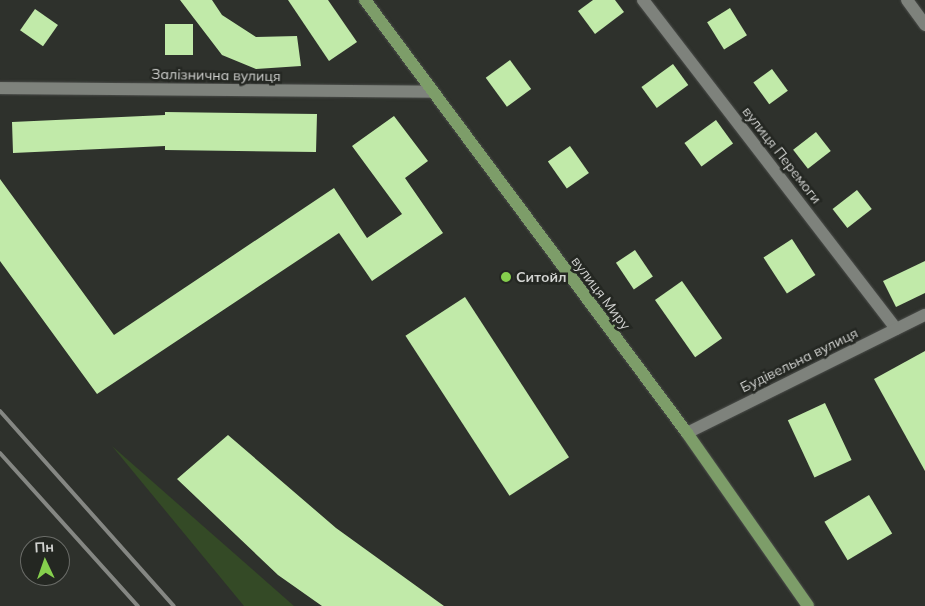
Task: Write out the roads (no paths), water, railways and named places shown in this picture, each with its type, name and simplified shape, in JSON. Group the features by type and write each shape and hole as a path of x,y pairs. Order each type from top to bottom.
{"main road":[{"name":"вулиця Миру","path":"365,0 687,433 808,606"}],"street":[{"name":"вулиця Перемоги","path":"643,0 896,329"},
{"path":"907,0 925,25"},
{"name":"Залізнична вулиця","path":"0,88 432,92"},
{"name":"Будівельна вулиця","path":"687,433 925,315"}],"railway":[{"path":"0,411 174,606"},
{"path":"0,453 138,606"}],"place":[{"name":"Ситойл","path":"506,277"}]}
